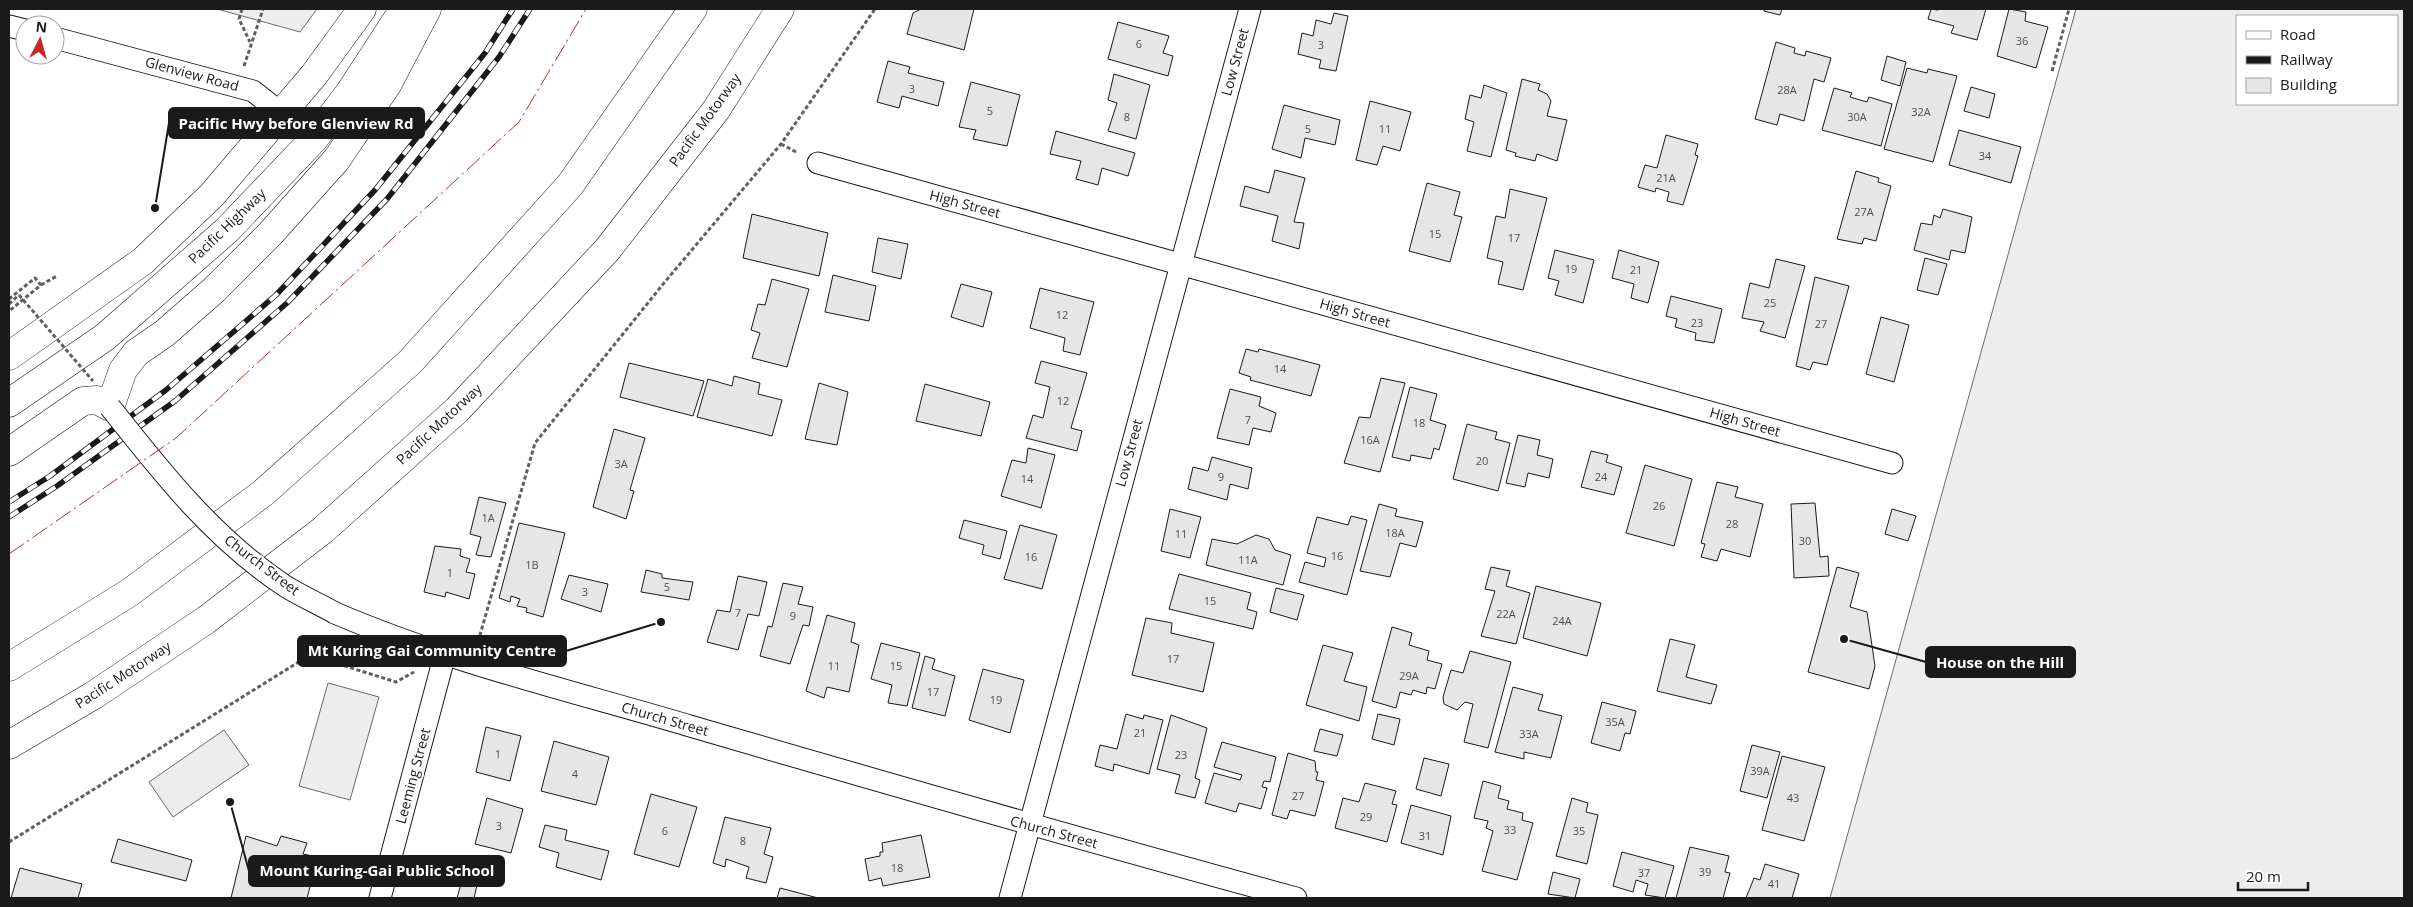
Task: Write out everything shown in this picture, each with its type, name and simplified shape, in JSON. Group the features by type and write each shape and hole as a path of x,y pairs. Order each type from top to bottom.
{"main road":[{"path":"9,356 143,261 212,195 314,75 362,9"},
{"name":"Pacific Highway","path":"9,403 112,331 226,231 314,139 350,92 404,9"},
{"path":"9,452 83,401 96,400 110,407 123,370 136,353 165,333 214,290 326,172 343,151 387,85 427,9"},
{"path":"9,667 129,593 263,494 410,362 570,185 693,9"},
{"name":"Pacific Motorway","path":"9,745 94,695 206,620 323,530 457,410 607,250 716,110 780,9"},
{"path":"314,139 326,172"}],"street":[{"name":"Low Street","path":"1010,898 1250,9"},
{"name":"Glenview Road","path":"65,41 253,91 314,139"},
{"name":"High Street","path":"818,164 1892,463"},
{"name":"Church Street","path":"110,407 173,486 231,544 286,586 336,613 392,638 1030,826 1296,898"},
{"name":"Leeming Street","path":"380,898 445,654"}],"path":[{"path":"242,9 239,19 250,43"},
{"path":"238,86 250,43 263,9"},
{"path":"471,661 535,443 664,283 781,144 875,9"},
{"path":"2052,71 2069,9"},
{"path":"9,311 41,285 57,276"},
{"path":"9,299 35,278 41,285"},
{"path":"9,304 19,295 93,381"},
{"path":"9,842 310,655 396,682 414,672"}],"shaded area":[{"path":"217,9 317,9 300,32"},
{"path":"2076,9 2404,9 2404,898 1830,898"},
{"path":"328,683 379,697 350,800 299,786"},
{"path":"224,730 249,765 173,817 149,782"}],"building":[{"path":"921,9 974,9 964,50 907,34 913,13"},
{"path":"1764,9 1782,9 1780,15 1764,11"},
{"path":"1931,9 1986,9 1977,40 1951,33 1954,26 1928,19"},
{"path":"2009,9 2026,12 2025,21 2048,27 2036,68 1997,56"},
{"path":"1334,13 1348,16 1336,71 1319,68 1321,60 1298,54 1302,33 1313,36 1316,20 1331,24"},
{"path":"1118,22 1169,36 1163,53 1173,56 1168,76 1108,59"},
{"path":"1776,42 1795,48 1794,53 1805,56 1806,51 1831,58 1824,82 1814,79 1804,121 1780,114 1777,125 1755,119"},
{"path":"1887,56 1906,62 1900,86 1881,80"},
{"path":"888,61 910,67 908,73 944,82 938,106 902,96 899,108 877,102"},
{"path":"1907,68 1927,73 1928,69 1957,76 1933,162 1884,149"},
{"path":"1114,74 1150,85 1136,139 1108,131 1117,103 1108,100"},
{"path":"1522,79 1540,84 1538,90 1547,94 1551,101 1547,116 1567,120 1557,161 1537,154 1535,161 1515,156 1516,153 1506,150"},
{"path":"971,82 1020,95 1007,146 973,139 976,130 959,127"},
{"path":"1484,85 1507,93 1491,157 1467,151 1474,122 1465,119 1470,95 1481,98"},
{"path":"1971,87 1995,94 1989,118 1964,111"},
{"path":"1834,88 1852,93 1850,97 1867,102 1869,97 1892,104 1881,146 1822,130"},
{"path":"1370,101 1411,112 1400,151 1383,146 1377,165 1356,160"},
{"path":"1284,105 1340,120 1335,145 1305,138 1301,158 1272,149"},
{"path":"1959,130 2021,147 2011,183 1949,165"},
{"path":"1056,131 1135,153 1128,176 1102,168 1098,185 1076,179 1081,161 1050,154"},
{"path":"1666,135 1698,144 1695,155 1698,156 1683,205 1667,201 1669,192 1656,188 1655,192 1638,187 1645,165 1657,168"},
{"path":"1275,170 1305,178 1294,222 1304,223 1299,249 1272,241 1278,216 1240,206 1245,186 1269,193"},
{"path":"1856,171 1879,178 1878,182 1891,186 1876,241 1864,238 1862,244 1837,239"},
{"path":"1427,183 1460,192 1454,215 1462,217 1450,262 1409,251"},
{"path":"1510,189 1547,198 1523,290 1498,284 1503,262 1487,258 1496,216 1505,218"},
{"path":"1943,209 1972,217 1965,253 1951,250 1949,260 1914,250 1921,223 1932,225 1934,215 1940,218"},
{"path":"752,214 828,233 819,276 743,258"},
{"path":"878,238 908,244 901,279 872,272"},
{"path":"1555,250 1594,260 1583,303 1555,295 1559,281 1548,278"},
{"path":"1619,250 1659,262 1648,303 1631,298 1634,284 1612,278"},
{"path":"1925,258 1947,264 1938,295 1917,290"},
{"path":"1776,259 1805,266 1785,338 1760,331 1764,322 1742,318 1750,283 1769,288"},
{"path":"833,275 876,286 869,321 825,312"},
{"path":"1815,277 1849,286 1827,365 1813,362 1810,370 1796,366"},
{"path":"772,279 809,289 787,367 752,358 760,333 751,330 758,304 765,305"},
{"path":"961,284 992,292 983,327 951,317"},
{"path":"1040,288 1094,302 1080,355 1063,351 1065,338 1030,328"},
{"path":"1671,296 1722,309 1714,343 1695,340 1696,333 1675,327 1677,319 1666,316"},
{"path":"1881,317 1909,325 1894,382 1866,374"},
{"path":"1246,349 1258,352 1259,349 1320,365 1311,396 1250,380 1251,377 1239,373"},
{"path":"1041,361 1087,373 1071,428 1082,431 1077,451 1026,438 1033,415 1043,418 1050,387 1035,383"},
{"path":"629,363 704,381 693,416 620,397"},
{"path":"734,376 760,383 758,394 782,400 772,436 697,417 708,379 732,386"},
{"path":"1381,378 1405,383 1380,472 1344,463 1359,417 1370,418"},
{"path":"819,383 848,392 837,445 805,439"},
{"path":"925,384 990,402 981,436 916,421"},
{"path":"1410,387 1437,394 1430,420 1446,425 1439,450 1434,448 1431,459 1411,455 1410,461 1392,457"},
{"path":"1230,389 1261,397 1259,406 1276,413 1271,432 1253,428 1249,445 1217,438"},
{"path":"1467,424 1497,432 1495,439 1510,443 1498,491 1453,479"},
{"path":"614,429 645,438 630,490 634,491 626,519 593,507"},
{"path":"1518,435 1540,440 1537,455 1553,459 1549,478 1528,473 1525,487 1506,483"},
{"path":"1028,448 1055,455 1041,508 1001,496 1012,460 1026,463"},
{"path":"1591,451 1608,455 1606,462 1622,467 1614,495 1581,487"},
{"path":"1212,457 1252,468 1248,489 1230,484 1227,500 1188,489 1193,467 1208,471"},
{"path":"1645,465 1692,479 1674,546 1626,533"},
{"path":"1717,482 1738,487 1735,497 1763,504 1750,557 1721,549 1717,561 1701,557 1705,544 1701,543"},
{"path":"479,497 506,503 491,557 476,555 481,537 470,534"},
{"path":"1815,503 1820,557 1828,556 1829,576 1794,578 1791,504"},
{"path":"1379,504 1397,509 1395,516 1423,522 1416,547 1400,543 1390,577 1360,571"},
{"path":"1170,509 1201,517 1190,558 1161,551"},
{"path":"1892,509 1916,516 1908,541 1885,534"},
{"path":"1351,516 1367,520 1347,595 1299,582 1305,562 1324,567 1326,558 1307,553 1317,517 1348,525"},
{"path":"964,520 1007,531 1000,559 982,554 984,545 959,538"},
{"path":"519,523 565,533 543,617 526,612 527,608 517,606 520,599 511,596 510,602 499,598"},
{"path":"1020,525 1057,535 1042,589 1004,579"},
{"path":"1256,535 1269,539 1275,550 1291,555 1283,585 1206,565 1212,539 1237,544"},
{"path":"435,546 461,549 460,556 470,559 466,572 475,574 469,599 446,592 445,597 424,592"},
{"path":"1491,567 1510,571 1506,586 1530,593 1516,644 1481,636 1495,591 1485,589"},
{"path":"1837,567 1859,573 1850,607 1867,612 1875,666 1869,689 1808,672"},
{"path":"646,570 662,574 662,578 693,582 689,600 641,592"},
{"path":"1179,574 1251,593 1247,609 1257,612 1253,629 1169,609"},
{"path":"569,575 608,584 601,612 561,599"},
{"path":"738,576 767,582 759,616 748,614 738,650 707,642 717,610 730,612"},
{"path":"783,583 803,587 798,604 813,607 809,626 803,625 790,664 760,656 768,626 772,627"},
{"path":"1536,586 1601,603 1587,656 1523,638"},
{"path":"1276,588 1304,595 1297,620 1270,612"},
{"path":"827,615 855,623 851,642 859,645 849,692 827,687 824,698 806,691"},
{"path":"1146,618 1172,623 1171,633 1214,643 1203,692 1132,675"},
{"path":"1392,627 1412,633 1409,645 1429,651 1427,660 1442,664 1435,689 1427,687 1426,694 1413,690 1411,695 1400,692 1396,708 1372,701"},
{"path":"1670,639 1695,645 1686,677 1717,685 1711,704 1657,691"},
{"path":"881,643 920,653 907,706 888,703 892,685 871,679"},
{"path":"1323,645 1353,653 1344,681 1367,687 1359,721 1306,705"},
{"path":"1470,651 1511,662 1488,748 1464,742 1473,704 1465,702 1457,710 1444,704 1443,697 1451,670 1463,673"},
{"path":"925,656 935,659 932,669 955,676 945,716 912,708"},
{"path":"983,669 1024,680 1010,733 969,720"},
{"path":"1513,687 1543,695 1538,710 1562,716 1551,758 1524,752 1524,759 1495,752"},
{"path":"1602,702 1636,711 1630,734 1625,733 1620,751 1591,743"},
{"path":"1126,714 1143,719 1144,715 1163,720 1149,774 1114,764 1113,771 1095,766 1100,745 1117,749"},
{"path":"1378,714 1400,719 1394,745 1372,739"},
{"path":"1171,715 1207,728 1195,778 1200,780 1195,798 1175,793 1180,775 1157,769"},
{"path":"486,727 521,736 510,781 476,772"},
{"path":"1320,729 1343,735 1337,756 1314,751"},
{"path":"554,741 609,757 596,805 541,791"},
{"path":"1222,742 1276,757 1270,782 1264,781 1262,787 1267,788 1261,809 1239,803 1236,812 1205,803 1214,773 1240,780 1242,775 1214,767"},
{"path":"1752,745 1780,752 1767,798 1740,791"},
{"path":"1288,753 1315,761 1316,772 1318,772 1316,780 1324,782 1315,816 1290,810 1287,819 1272,815"},
{"path":"1782,756 1825,767 1804,841 1762,830"},
{"path":"1424,758 1449,764 1441,796 1416,789"},
{"path":"1483,781 1501,786 1498,798 1509,801 1507,809 1523,813 1522,820 1533,823 1517,880 1482,871 1493,831 1486,828 1488,821 1474,818"},
{"path":"1365,783 1396,791 1392,804 1397,805 1387,842 1335,828 1343,798 1359,802"},
{"path":"651,794 697,807 679,867 634,854"},
{"path":"487,798 523,809 511,853 475,844"},
{"path":"1572,798 1588,803 1586,812 1598,815 1587,864 1556,856"},
{"path":"1411,805 1451,816 1443,855 1401,843"},
{"path":"725,817 771,828 764,854 773,857 766,883 746,878 749,867 726,859 725,867 713,863"},
{"path":"545,825 567,830 565,840 609,851 601,880 556,867 559,853 539,847"},
{"path":"921,835 930,877 883,886 881,878 869,881 865,859 880,856 880,852 883,852 882,843"},
{"path":"246,836 277,846 281,836 307,843 303,854 318,857 307,898 231,898"},
{"path":"118,839 192,860 186,881 111,862"},
{"path":"1690,847 1729,856 1725,872 1730,873 1723,898 1676,898"},
{"path":"1622,852 1674,866 1665,898 1645,895 1648,884 1636,880 1633,892 1613,886"},
{"path":"1765,864 1799,874 1792,898 1746,898 1754,878 1760,880"},
{"path":"20,868 82,884 78,898 11,898"},
{"path":"1553,872 1580,879 1575,898 1548,894"},
{"path":"463,877 478,881 474,898 457,898"},
{"path":"780,888 818,898 777,898"}],"railway":[{"path":"9,502 50,476 166,390 276,295 375,190 485,53 513,9"},
{"path":"9,517 57,486 175,401 287,303 387,199 499,57 530,9"}],"power":[{"path":"9,554 176,438 519,122 586,9"}],"place":[{"name":"Pacific Hwy before Glenview Rd","path":"155,208"},
{"name":"Mt Kuring Gai Community Centre","path":"661,622"},
{"name":"House on the Hill","path":"1844,639"},
{"name":"Mount Kuring-Gai Public School","path":"230,802"}]}
